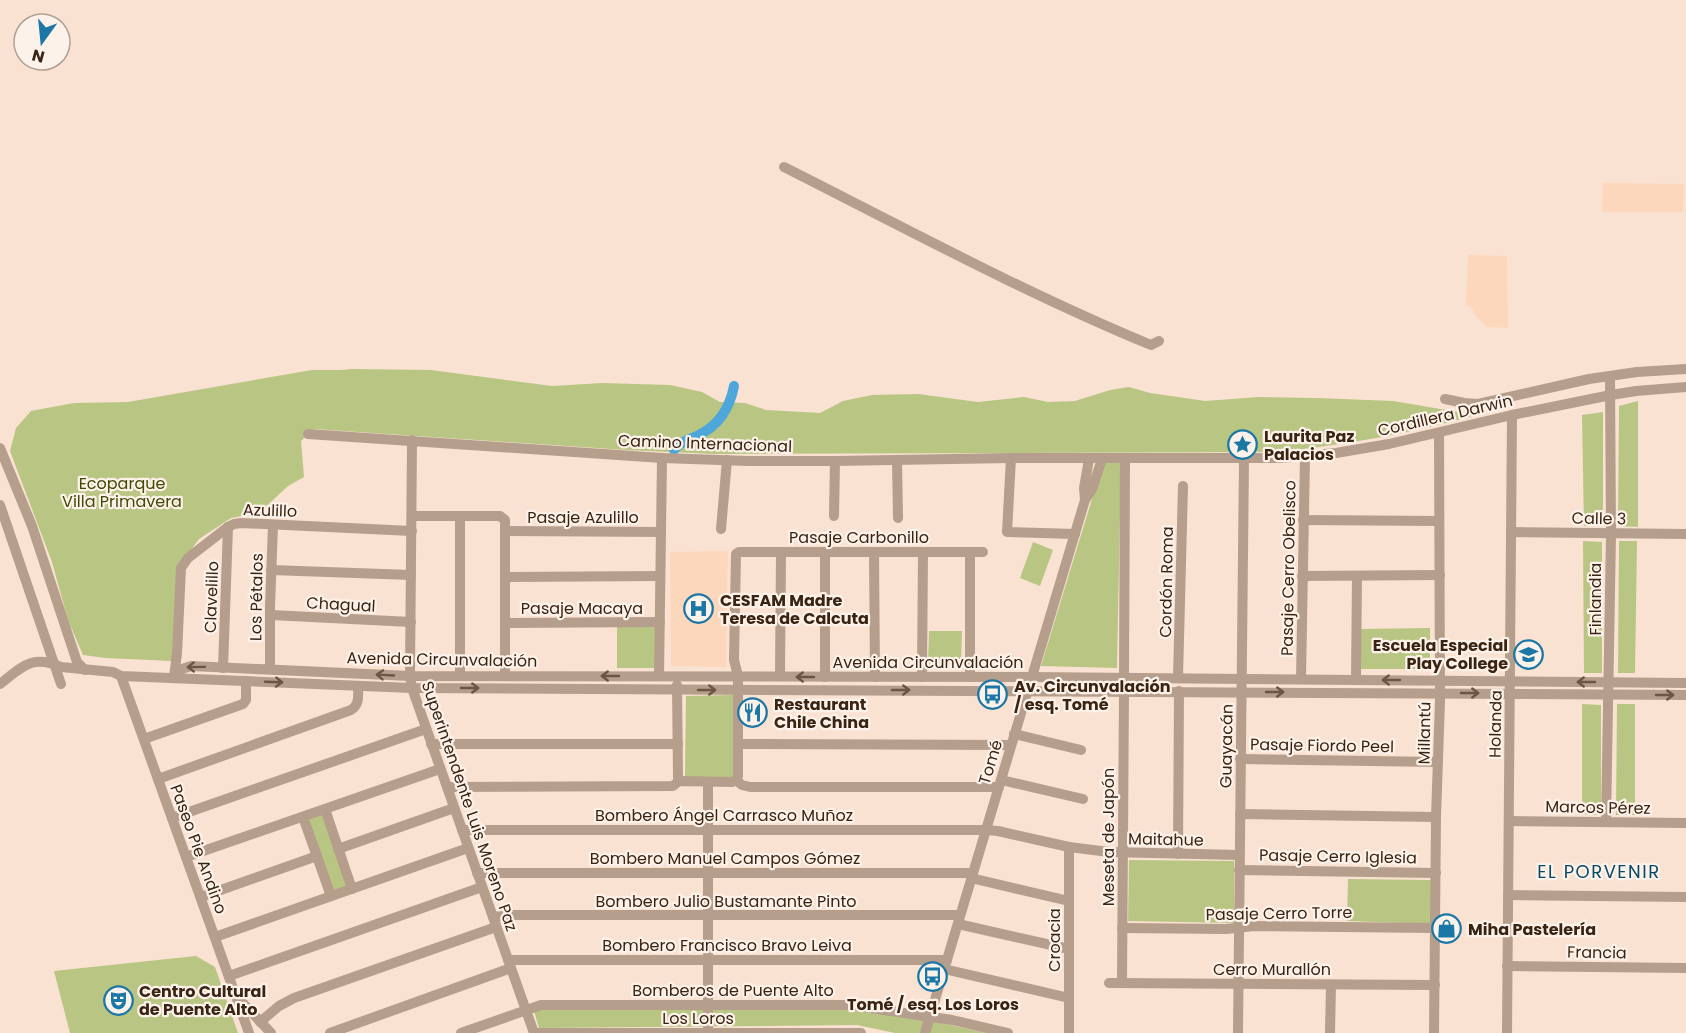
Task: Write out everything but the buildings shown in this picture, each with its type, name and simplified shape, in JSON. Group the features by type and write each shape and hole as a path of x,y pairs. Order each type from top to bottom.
{"street":[{"path":"784,167 978,267 1067,309 1151,345 1159,341"},
{"path":"1445,399 1478,404 1568,383 1610,376 1686,369"},
{"name":"Finlandia","path":"1606,822 1610,682 1610,376"},
{"name":"Cordillera Darwin","path":"1102,459 1305,457 1363,449 1611,394 1686,387"},
{"name":"Holanda","path":"1507,1033 1512,415"},
{"name":"Millantú","path":"1434,1033 1436,817 1440,693 1439,433"},
{"name":"Camino Internacional","path":"308,434 662,458 835,461 1102,459"},
{"name":"Superintendente Luis Moreno Paz","path":"412,440 410,676 412,688 534,1033"},
{"path":"0,448 32,526 77,662 85,670"},
{"name":"Pasaje Cerro Obelisco","path":"1301,679 1305,457"},
{"path":"659,676 662,458"},
{"path":"1011,458 1007,532 1075,534"},
{"name":"Tomé","path":"1085,500 1084,488 1089,459"},
{"name":"Tomé","path":"925,1033 1085,500 1092,489 1102,459"},
{"path":"1124,678 1125,459"},
{"name":"Guayacán","path":"1238,1033 1244,459"},
{"path":"721,530 727,460"},
{"path":"897,460 898,518"},
{"path":"834,516 835,461"},
{"name":"Cordón Roma","path":"1178,678 1183,486"},
{"path":"0,505 61,684"},
{"name":"Pasaje Azulillo","path":"412,516 500,516 504,518 505,531 661,532"},
{"path":"460,516 460,676"},
{"path":"1304,520 1438,521"},
{"name":"Azulillo","path":"174,678 181,568 188,558 228,527 238,523 411,531"},
{"name":"Los Pétalos","path":"270,669 273,525"},
{"name":"Clavelillo","path":"223,668 228,527"},
{"path":"505,531 505,676"},
{"name":"Calle 3","path":"1511,532 1686,534"},
{"name":"Pasaje Carbonillo","path":"738,676 734,660 736,554 739,552 983,552"},
{"path":"780,676 781,552"},
{"path":"825,552 825,676"},
{"path":"874,552 875,677"},
{"path":"922,677 923,552"},
{"path":"970,552 970,677"},
{"path":"271,570 411,575"},
{"path":"1302,576 1440,575"},
{"path":"505,577 660,576"},
{"path":"1356,680 1357,576"},
{"name":"Chagual","path":"271,615 411,622"},
{"name":"Pasaje Macaya","path":"505,623 660,622"},
{"name":"Avenida Circunvalación","path":"0,684 27,664 35,662 113,672 121,676 412,688 1686,695"},
{"name":"Avenida Circunvalación","path":"174,678 185,667 410,676 1031,677 1686,683"},
{"name":"Paseo Pie Andino","path":"121,676 249,1033"},
{"path":"677,676 678,777 680,781"},
{"path":"736,780 738,776 738,676"},
{"path":"144,739 243,704 246,700 246,681"},
{"path":"158,779 351,710 357,704 358,686"},
{"name":"Meseta de Japón","path":"1122,983 1124,691"},
{"path":"1178,854 1179,691"},
{"path":"172,818 426,729"},
{"path":"738,744 1013,739 1081,750"},
{"path":"431,744 678,744"},
{"name":"Pasaje Fiordo Peel","path":"1240,759 1438,762"},
{"path":"186,857 440,769"},
{"path":"736,780 750,787 1000,783 1083,799"},
{"path":"447,787 673,786 680,781 732,782 736,780"},
{"path":"708,782 708,1033"},
{"path":"338,849 454,808"},
{"path":"325,809 352,889"},
{"path":"1240,814 1436,817"},
{"path":"303,817 331,896"},
{"name":"Marcos Pérez","path":"1509,821 1686,823"},
{"name":"Bombero Ángel Carrasco Muñoz","path":"462,830 986,830"},
{"name":"Maitahue","path":"986,830 1069,847 1123,853 1239,855"},
{"name":"Croacia","path":"1069,847 1069,1033"},
{"path":"215,937 468,848"},
{"path":"201,897 316,855"},
{"name":"Pasaje Cerro Iglesia","path":"1239,870 1436,873"},
{"name":"Bombero Manuel Campos Gómez","path":"477,873 972,875 1069,901"},
{"path":"229,975 482,887"},
{"path":"1508,895 1686,897"},
{"name":"Bombero Julio Bustamante Pinto","path":"260,1022 289,1000 512,915 959,920 1069,949"},
{"name":"Pasaje Cerro Torre","path":"1122,928 1226,929 1265,926 1435,928"},
{"name":"Bombero Francisco Bravo Leiva","path":"330,1033 509,964 708,960 946,965 1069,998"},
{"name":"Francia","path":"1508,966 1686,968"},
{"name":"Cerro Murallón","path":"1109,983 1435,985"},
{"path":"1330,1033 1331,984"},
{"path":"236,996 271,1033"},
{"name":"Bomberos de Puente Alto","path":"461,1033 544,1005 850,1005 930,1017 1008,1033"},
{"name":"Los Loros","path":"534,1033 861,1033"}],"shaded area":[{"path":"1603,183 1684,184 1683,212 1602,212"},
{"path":"1468,255 1507,256 1508,328 1487,327 1476,317 1472,308 1466,305"},
{"name":"CESFAM Madre Teresa de Calcuta","path":"728,551 726,667 671,666 670,552"}],"green space":[{"name":"Ecoparque Villa Primavera","path":"312,370 431,370 552,386 602,383 670,385 702,392 720,402 745,403 766,410 820,413 843,401 872,395 918,394 978,402 1024,397 1048,402 1075,401 1110,390 1129,387 1150,393 1205,401 1259,397 1393,401 1476,415 1378,438 1277,452 715,454 314,429 301,441 304,477 288,486 259,513 231,518 199,539 177,569 172,661 83,655 68,620 52,562 10,451 16,428 31,411 74,403 128,402"},
{"path":"1638,401 1638,527 1618,526 1619,406"},
{"path":"1603,412 1603,526 1584,526 1582,415"},
{"path":"1121,461 1117,668 1041,666 1103,463"},
{"path":"1583,541 1602,542 1602,673 1584,673"},
{"path":"1619,541 1637,541 1635,673 1618,673"},
{"path":"1033,542 1053,550 1040,586 1020,578"},
{"path":"617,626 656,626 655,668 617,668"},
{"path":"1430,628 1430,669 1360,669 1360,629"},
{"path":"929,631 962,631 961,664 928,665"},
{"path":"734,695 733,777 685,777 686,696"},
{"path":"1582,704 1601,705 1601,815 1582,814"},
{"path":"1617,704 1635,704 1635,815 1616,815"},
{"path":"323,813 348,887 333,893 306,818"},
{"path":"1129,860 1234,861 1234,923 1128,921"},
{"path":"1348,879 1431,880 1431,924 1347,921"},
{"path":"196,956 215,967 238,1033 70,1033 54,971"},
{"path":"544,1007 862,1010 919,1018 986,1033 895,1033 857,1025 539,1028 534,1011"}],"waterway":[{"path":"674,450 718,421 730,401 734,386"}],"place":[{"name":"Laurita Paz Palacios","path":"1243,445"},
{"name":"CESFAM Madre Teresa de Calcuta","path":"699,609"},
{"name":"Escuela Especial Play College","path":"1529,654"},
{"name":"Av. Circunvalación / esq. Tomé","path":"993,695"},
{"name":"Restaurant Chile China","path":"753,713"},
{"name":"Miha Pastelería","path":"1447,929"},
{"name":"Tomé / esq. Los Loros","path":"933,976"},
{"name":"Centro Cultural de Puente Alto","path":"118,1000"}],"district":[{"name":"EL PORVENIR","path":"1599,872"}]}
